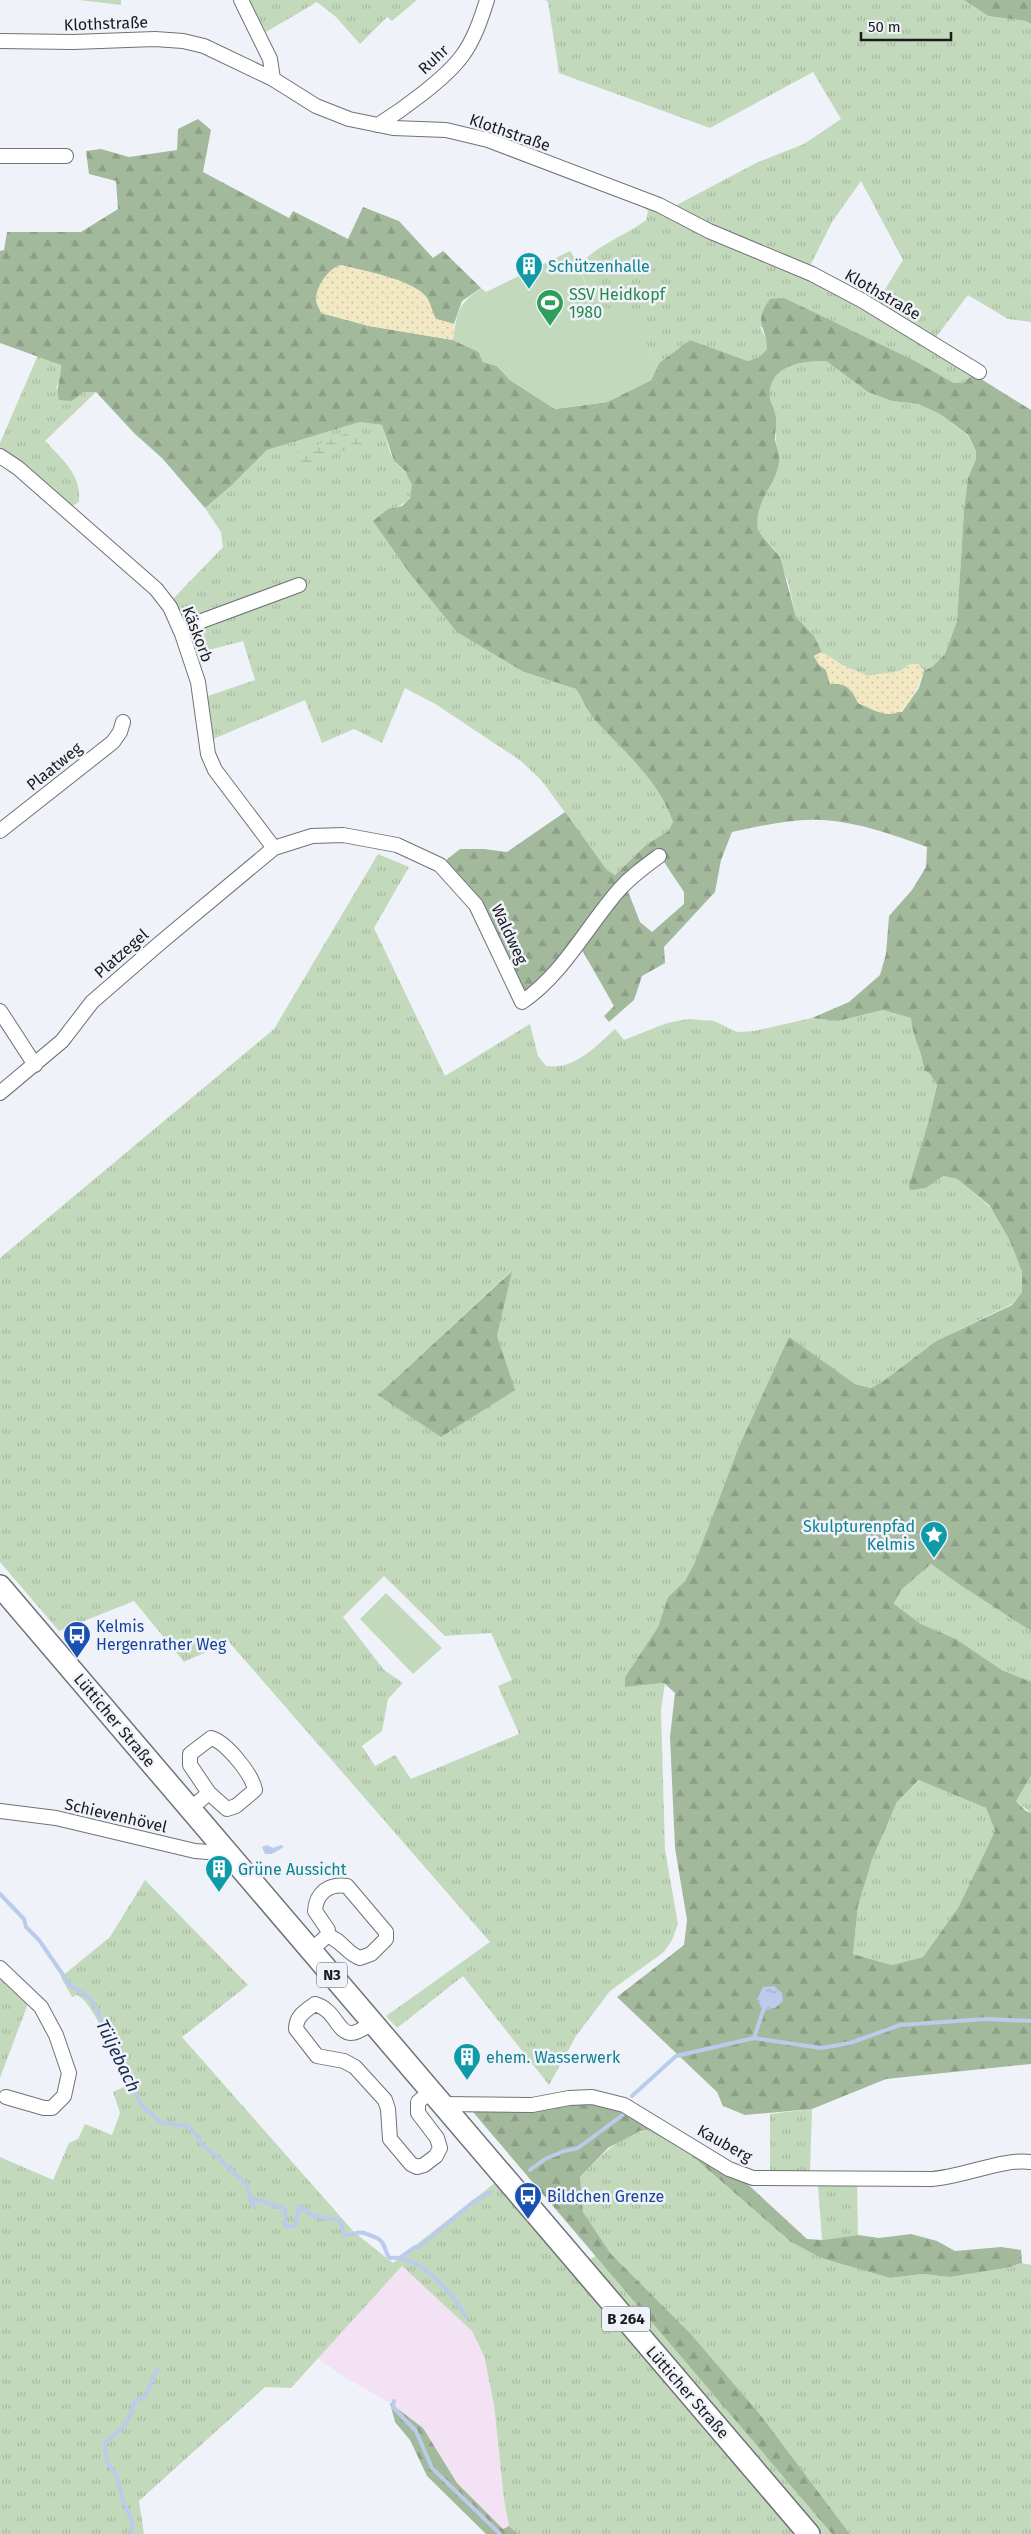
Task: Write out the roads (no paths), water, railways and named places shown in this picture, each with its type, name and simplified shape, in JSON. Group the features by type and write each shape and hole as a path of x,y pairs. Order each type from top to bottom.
{"main road":[{"name":"Lütticher Straße","path":"0,1586 809,2534"}],"street":[{"path":"241,0 270,60 274,78"},
{"name":"Ruhr","path":"378,125 414,100 462,57 478,28 487,0"},
{"name":"Klothstraße","path":"0,41 73,42 155,39 182,41 204,46 274,78 316,106 349,119 378,125 446,130 488,140 659,205 709,231 812,274 863,301 979,372"},
{"path":"0,156 66,156"},
{"name":"Käskorb","path":"0,456 18,468 156,589 170,607 180,628 198,682 208,754 215,770 274,848"},
{"path":"180,628 299,585"},
{"name":"Plaatweg","path":"0,832 113,742 120,732 123,722"},
{"name":"Waldweg","path":"274,848 312,836 343,835 397,845 440,865 476,905 522,1002 540,990 554,975 618,890 632,876 658,856"},
{"name":"Platzegel","path":"0,1093 62,1041 92,1002 160,942 274,848"},
{"path":"0,1011 35,1065"},
{"path":"211,1738 220,1740 253,1780 255,1790 236,1806 227,1809 209,1793 190,1765 190,1754 211,1738"},
{"path":"190,1809 209,1793"},
{"name":"Schievenhövel","path":"0,1811 56,1818 195,1852 208,1852 222,1845"},
{"path":"312,1950 328,1936 328,1930 314,1911 316,1900 326,1889 338,1885 347,1886 386,1932 386,1939 371,1954 360,1958 350,1955 332,1937 328,1936"},
{"path":"0,1968 41,2007 56,2035 69,2073 64,2096 52,2108 44,2108 6,2097"},
{"path":"371,2023 358,2034 346,2032 323,2006 315,2004 296,2021 296,2029 317,2056 344,2061 355,2066 385,2100 388,2109 390,2139 411,2164 417,2166 424,2165 436,2156 440,2148 437,2138 418,2113 418,2102 436,2098"},
{"name":"Kauberg","path":"436,2098 532,2105 569,2098 592,2097 607,2100 624,2105 729,2168 753,2178 946,2178 1012,2163 1031,2162"}],"water":[{"path":"267,1845 273,1848 281,1845 284,1847 272,1854 265,1854 262,1847"},
{"path":"774,1986 782,1993 783,2001 775,2008 763,2011 757,1999 763,1987"}],"waterway":[{"name":"Tüljebach","path":"0,1894 24,1919 26,1927 39,1940 70,1985 87,1996 94,2004 142,2106 162,2123 187,2126 197,2135 202,2145 247,2185 250,2197 285,2209 285,2226 295,2226 299,2206 313,2216 340,2220 344,2235 362,2233 376,2237 383,2243 390,2258 413,2262 434,2277 452,2296 466,2316"},
{"path":"754,2038 763,2011"},
{"path":"632,2096 676,2056 754,2038 821,2048 850,2043 900,2025 986,2019 1031,2021"},
{"path":"530,2170 545,2159 564,2151 578,2148 624,2114"},
{"path":"401,2257 415,2247 419,2247 473,2202 491,2192"},
{"name":"Tüljebach","path":"250,2197 255,2208"},
{"path":"131,2534 133,2524 123,2500 116,2474 107,2463 105,2443 125,2424 135,2401 145,2397 157,2369"},
{"name":"Tüljebach","path":"394,2401 393,2407 416,2431 432,2468 500,2534"}],"place":[{"name":"Schützenhalle","path":"529,290"},
{"name":"SSV Heidkopf 1980","path":"550,327"},
{"name":"Skulpturenpfad Kelmis","path":"934,1559"},
{"name":"Kelmis Hergenrather Weg","path":"77,1659"},
{"name":"Grüne Aussicht","path":"219,1893"},
{"name":"ehem. Wasserwerk","path":"467,2081"},
{"name":"Bildchen Grenze","path":"528,2220"}]}
